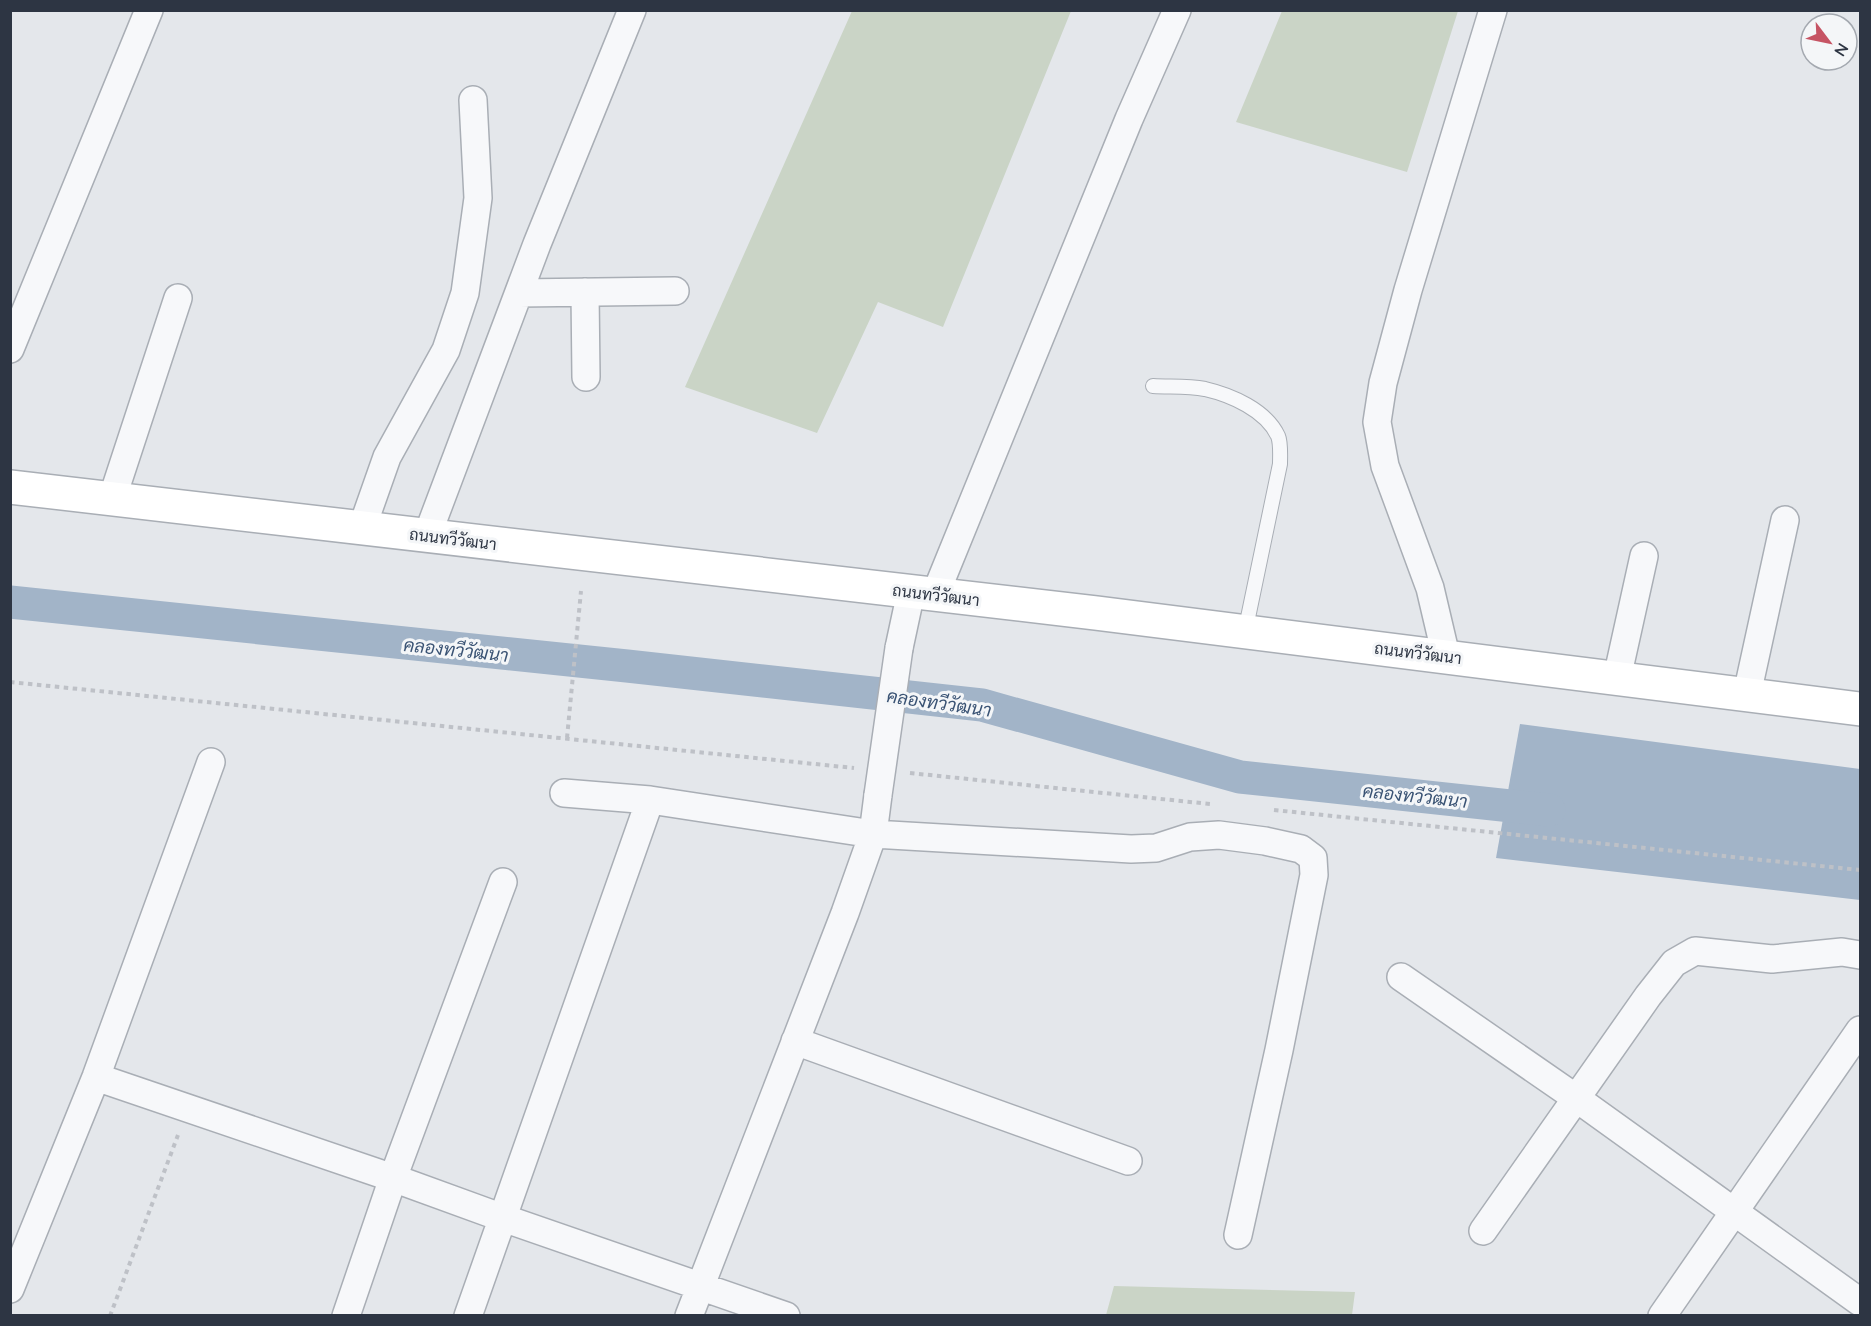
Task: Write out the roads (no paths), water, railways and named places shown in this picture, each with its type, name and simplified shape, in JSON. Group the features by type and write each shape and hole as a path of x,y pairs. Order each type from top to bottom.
{"main road":[{"name":"ถนนทวีวัฒนา","path":"10,488 923,593 1860,709"}],"street":[{"path":"10,349 149,10"},
{"path":"427,536 519,293 632,10"},
{"path":"689,1316 845,913 873,834 899,648 1178,10"},
{"path":"1446,656 1430,588 1385,466 1377,422 1383,383 1405,300 1493,10"},
{"path":"362,528 387,457 446,350 465,293 478,198 473,100"},
{"path":"519,293 675,291"},
{"path":"585,292 586,376"},
{"path":"112,499 178,298"},
{"path":"1748,694 1785,520"},
{"path":"1617,678 1644,556"},
{"path":"10,1289 96,1077 210,762"},
{"path":"564,793 650,800 873,834 1131,849 1156,848 1190,837 1219,835 1265,841 1301,849 1313,858 1314,876 1238,1236"},
{"path":"468,1316 650,800"},
{"path":"346,1316 393,1178 503,882"},
{"path":"1483,1231 1575,1098 1674,963 1695,951 1772,959 1842,952 1860,955"},
{"path":"1401,977 1735,1211 1860,1302"},
{"path":"1662,1316 1860,1030"},
{"path":"795,1041 1128,1161"},
{"path":"96,1077 786,1316"}],"lane":[{"path":"1153,386 1204,389 1229,397 1255,409 1279,437 1280,464 1245,632"}],"water":[{"path":"1520,724 1860,769 1860,900 1496,858"}],"waterway":[{"name":"คลองทวีวัฒนา","path":"10,602 982,705 1240,777 1549,810"}]}
